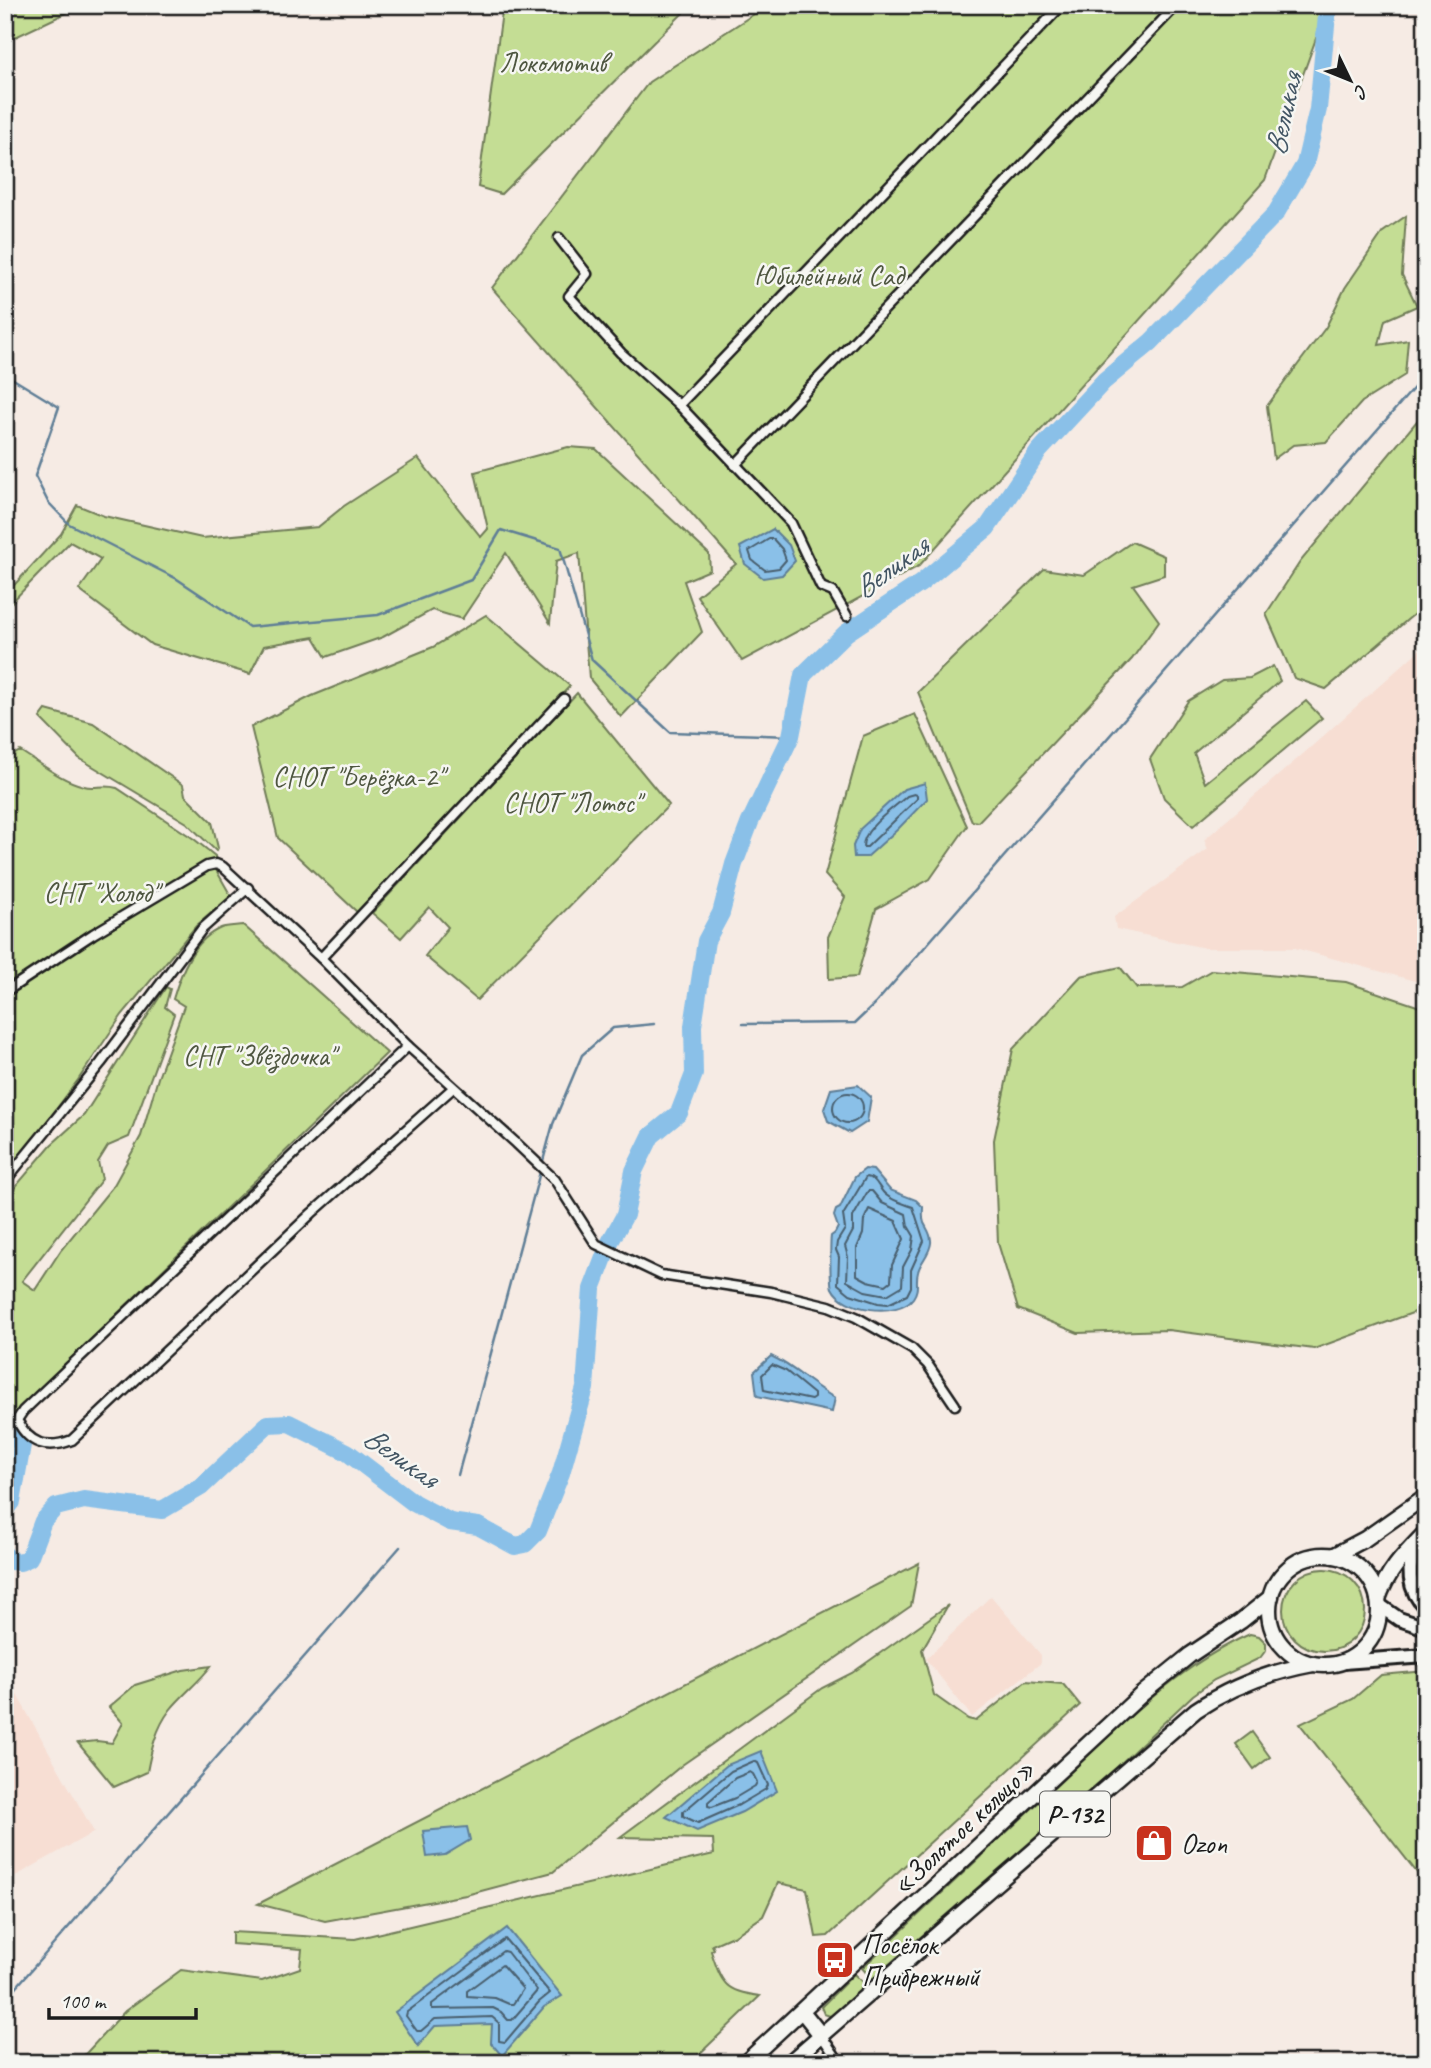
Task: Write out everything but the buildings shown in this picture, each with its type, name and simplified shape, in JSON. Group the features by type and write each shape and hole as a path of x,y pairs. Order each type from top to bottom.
{"highway":[{"name":"Р-132","path":"1271,1597 1278,1580 1295,1564 1310,1558 1333,1556 1365,1539 1426,1496"},
{"path":"1343,1662 1358,1653 1369,1641 1377,1626 1379,1602 1388,1574 1422,1536"},
{"path":"1333,1556 1349,1561 1362,1570 1372,1583 1379,1602"},
{"path":"1271,1597 1271,1623 1277,1639 1296,1657 1312,1664"},
{"name":"«Золотое кольцо»","path":"745,2063 1121,1713 1190,1655 1271,1597"},
{"name":"Р-132","path":"789,2063 1196,1710 1224,1692 1251,1680 1312,1664 1343,1662"},
{"path":"802,2011 821,2035"}],"main road":[{"path":"1422,1536 1410,1562 1409,1579 1413,1592 1426,1608"},
{"path":"1379,1602 1399,1619 1426,1628"},
{"path":"1343,1662 1426,1656"}],"street":[{"path":"680,405 1062,5"},
{"path":"735,465 1177,5"},
{"path":"558,238 587,274 569,296 621,353 680,405 791,523 821,587 833,592 847,616"},
{"path":"321,958 564,699"},
{"path":"5,992 93,934 207,866 215,864 223,867 321,958 408,1046 555,1180 591,1239 648,1270 673,1279 771,1292 829,1306 856,1317 912,1349 928,1365 955,1405"},
{"path":"5,1181 101,1063 202,929 248,888"},
{"path":"408,1046 23,1411 17,1420 24,1435 37,1442 50,1444 72,1440 312,1213 453,1088"},
{"path":"821,2035 840,2063"}],"shaded area":[{"path":"1426,644 1426,984 1295,948 1205,948 1116,929 1114,917 1208,849 1204,840"},
{"path":"991,1596 1041,1655 1041,1663 972,1717 926,1659"},
{"path":"16,1693 94,1832 5,1882 5,1699"}],"green space":[{"path":"5,5 83,5 5,42"},
{"name":"Локомотив","path":"503,5 691,5 501,194 478,187"},
{"name":"Юбилейный Сад","path":"768,5 1328,5 1265,180 919,566 742,661 697,596 736,564 492,288 649,82"},
{"path":"1406,216 1402,275 1417,306 1385,320 1379,345 1408,340 1405,375 1362,402 1326,442 1293,445 1274,459 1267,406 1326,327 1345,288 1383,232"},
{"path":"1426,410 1426,604 1326,689 1294,678 1266,614 1300,562"},
{"path":"568,447 596,449 709,554 710,570 684,581 702,632 621,717 589,678 579,553 556,561 550,623 506,553 462,619 432,610 383,637 326,657 314,637 264,646 250,674 152,645 79,590 101,559 70,542 5,609 5,595 61,534 77,505 104,516 202,538 318,527 344,506 418,458 481,537 488,529 475,472"},
{"path":"1132,542 1164,556 1164,575 1133,585 1159,621 1132,659 978,822 972,821 918,692 1044,569 1084,575"},
{"name":"СНОТ \"Берёзка-2\"","path":"486,615 570,686 357,912 278,838 251,727 312,696 433,647"},
{"path":"1273,666 1280,681 1194,753 1205,783 1306,701 1322,718 1193,826 1164,798 1150,759 1188,701 1222,680 1250,678"},
{"name":"СНОТ \"Лотос\"","path":"577,693 669,805 477,1000 425,956 448,927 429,907 401,938 372,913"},
{"path":"46,710 93,723 183,785 185,795 212,822 218,848 216,851 187,823 79,758 40,718"},
{"path":"915,714 967,826 930,879 876,909 857,977 829,979 828,937 845,897 825,875 863,736"},
{"name":"СНТ \"Холод\"","path":"20,751 76,784 117,788 194,839 215,856 215,868 231,896 196,926 122,1015 78,1080 5,1177 5,760"},
{"name":"СНТ \"Звёздочка\"","path":"243,925 387,1053 24,1404 10,1421 5,1420 5,1199 51,1145 84,1115 166,987 170,989 165,1007 174,1014 129,1137 108,1146 98,1162 102,1179 22,1281 35,1290 61,1250 114,1185 141,1136 184,1006 173,999 190,958 211,933 223,927"},
{"path":"1120,967 1137,988 1182,987 1212,970 1346,982 1426,1009 1426,1308 1314,1349 1168,1330 1078,1333 1018,1309 998,1243 994,1140 1013,1049 1081,976"},
{"path":"919,1563 911,1606 682,1765 553,1872 466,1895 325,1921 258,1904"},
{"path":"1316,1569 1332,1569 1347,1576 1358,1587 1365,1602 1362,1626 1353,1639 1332,1651 1316,1651 1301,1644 1290,1633 1283,1618 1283,1602 1290,1587 1301,1576"},
{"path":"948,1605 922,1650 934,1695 968,1719 976,1721 1026,1681 1063,1684 1080,1705 828,1936 816,1937 807,1889 778,1883 763,1916 737,1934 712,1945 714,1949 711,1951 726,1984 739,1992 760,1996 690,2063 77,2063 125,2011 181,1970 262,1981 300,1968 302,1949 232,1944 232,1932 355,1939 714,1854 713,1839 620,1837 822,1688 852,1673"},
{"path":"1250,1634 1259,1636 1266,1643 1266,1650 1260,1658 1214,1680 1193,1695 1117,1767 872,1979 862,1968 1148,1701 1196,1664"},
{"path":"211,1666 165,1717 155,1740 147,1772 114,1787 78,1743 112,1743 123,1723 109,1707 135,1685 183,1670"},
{"path":"1426,1671 1426,1884 1300,1724 1353,1699 1381,1675"},
{"path":"1252,1732 1270,1757 1254,1769 1236,1744"},
{"path":"854,1974 866,1986 833,2017 824,2014 821,2007"}],"water":[{"path":"773,529 789,545 795,561 782,575 763,578 745,564 740,547"},
{"path":"925,783 927,799 867,857 854,857 853,846 860,829 904,789"},
{"path":"858,1085 871,1097 867,1122 850,1133 828,1121 824,1109 831,1089"},
{"path":"865,1169 873,1170 890,1190 916,1200 923,1207 923,1221 931,1237 930,1247 918,1272 915,1294 906,1304 896,1308 884,1310 859,1307 838,1296 832,1288 831,1236 838,1227 834,1216 855,1177"},
{"path":"771,1356 835,1398 832,1412 757,1396 754,1372"},
{"path":"761,1751 777,1791 742,1812 697,1831 666,1817 727,1765"},
{"path":"467,1827 470,1840 445,1855 427,1857 423,1831"},
{"path":"507,1928 562,1996 544,2007 502,2056 491,2043 492,2024 435,2026 418,2046 395,2012"}],"waterway":[{"name":"Великая","path":"610,1242 625,1215 634,1171 651,1136 679,1113 694,1074 693,1026 706,941 721,913 734,864 750,822 791,736 803,675 846,633 921,583 987,528 1039,451 1104,381 1151,342 1276,213 1305,164 1318,109 1328,5"},
{"path":"5,374 59,407 35,476 48,502 69,524 177,579 249,627 378,615 471,580 501,530 560,548 592,660 670,732 791,736"},
{"path":"743,1024 855,1023 875,1004 1426,374"},
{"path":"458,1475 553,1124 582,1055 613,1028 654,1024"},
{"name":"Великая","path":"5,1555 11,1561 20,1562 29,1558 43,1521 56,1507 84,1500 162,1510 201,1487 268,1424 289,1423 347,1452 414,1503 450,1522 478,1526 515,1546 525,1544 538,1531 561,1473 585,1388 592,1289 605,1255"},
{"name":"Великая","path":"5,1429 22,1445 12,1502 5,1511"},
{"path":"5,2000 400,1547"}],"place":[{"name":"Ozon","path":"1154,1843"},
{"name":"Посёлок Прибрежный","path":"835,1960"}]}
